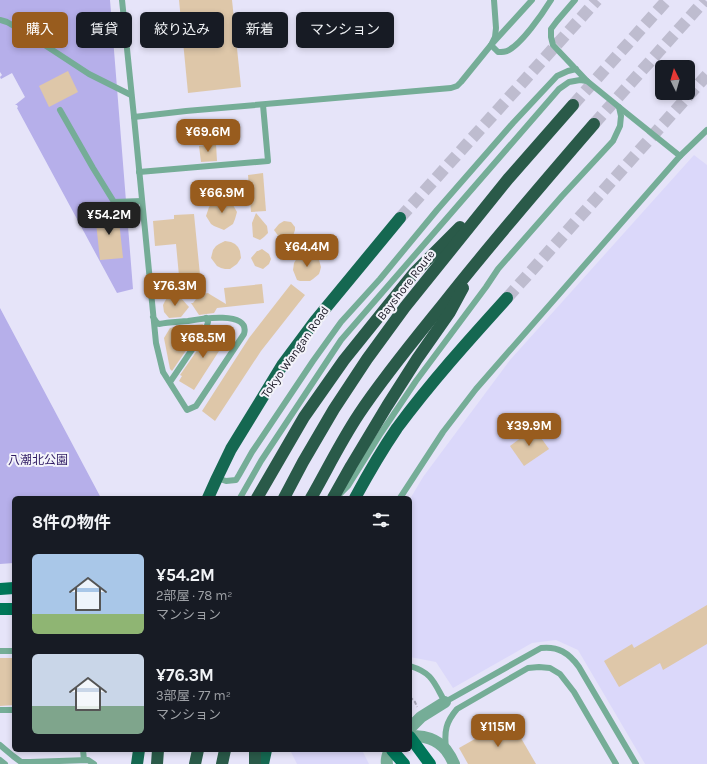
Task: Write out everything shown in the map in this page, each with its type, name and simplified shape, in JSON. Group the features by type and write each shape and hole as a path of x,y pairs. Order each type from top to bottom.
{"highway":[{"name":"Bayshore Route","path":"285,496 334,409 367,359 405,307 508,179 573,106"},
{"path":"312,496 342,441 374,392 477,262 594,124"},
{"path":"258,496 304,418 344,360 414,273 508,179"},
{"name":"Tokyo Wangan Road","path":"209,496 231,449 283,364 315,321 400,218"},
{"path":"334,496 416,359 450,312 477,262"},
{"path":"356,496 396,429 449,363 507,298"},
{"path":"137,764 139,752"},
{"path":"157,764 158,752"},
{"path":"196,764 198,752"},
{"path":"224,764 226,752"},
{"path":"255,752 255,764"},
{"path":"264,764 266,752"}],"main road":[{"path":"0,589 12,588"},
{"path":"0,609 12,609"},
{"path":"412,740 430,764"},
{"path":"393,752 404,764"}],"street":[{"path":"412,726 421,717 445,702"},
{"path":"412,737 427,737 437,742 446,750 454,764"},
{"path":"387,764 388,752"}],"lane":[{"path":"122,0 153,317 156,343 163,372 187,410 196,406 244,334 244,326 241,322 234,319 219,317 159,324 153,317"},
{"path":"492,45 496,28 494,0"},
{"path":"134,118 186,111 451,88 457,86 461,82 532,0"},
{"path":"492,45 498,52 506,51 517,44 542,15 551,0"},
{"path":"575,0 556,21 551,37 553,44 587,81 680,156"},
{"path":"0,20 7,22 31,36 89,74 131,95"},
{"path":"216,478 226,481 236,480 252,452 341,322 380,279 437,210 513,123 557,76 576,69"},
{"path":"241,496 261,460 341,340 560,88 569,82 580,80 587,81"},
{"path":"139,172 268,161 263,105"},
{"path":"339,496 348,486 416,381 498,269 613,141 620,126 621,116 619,107"},
{"path":"60,110 114,202 142,201"},
{"path":"401,496 443,432 476,389 680,156 707,130"},
{"path":"170,382 206,329 208,320 206,318"},
{"path":"412,667 424,671 431,677 445,702 540,648 555,648 573,658 636,764"},
{"path":"0,651 12,650"},
{"path":"446,750 445,733 447,724 450,717 457,709 528,668 540,667 550,668 560,674 574,692 616,764"},
{"path":"0,710 12,710"},
{"path":"0,745 21,762 88,760 94,764"},
{"path":"83,752 84,760"},
{"path":"0,760 5,764"}],"shaded area":[{"path":"694,155 707,165 707,764 645,764 578,650 556,640 532,643 453,688 436,662 412,657 412,496 423,477 510,360"},
{"path":"291,752 363,752 369,764 297,764"}],"green space":[{"path":"0,0 110,0 111,12 76,12 76,48 114,48 133,289 117,293 17,108 17,105 15,105 25,97 12,73 1,79 0,77 2,75 0,72"},
{"name":"八潮北公園","path":"0,308 100,496 12,496 12,563 0,564"}],"building":[{"path":"179,0 232,0 233,12 232,12 232,48 237,48 241,87 188,93 184,48 224,48 224,12 180,12"},
{"path":"68,71 78,92 49,107 39,86"},
{"path":"216,144 217,161 201,162 199,146"},
{"path":"263,173 266,211 251,212 248,175"},
{"path":"220,200 230,202 237,212 233,224 224,230 211,224 206,216 212,203"},
{"path":"118,211 123,258 100,260 95,213"},
{"path":"256,213 267,226 268,233 260,240 253,237 252,223"},
{"path":"194,214 200,275 179,276 176,244 155,246 153,221 174,219 174,215"},
{"path":"284,221 291,222 295,227 293,236 288,240 279,237 274,230"},
{"path":"225,241 235,244 240,251 241,258 237,264 230,269 217,266 211,258 213,250 216,246"},
{"path":"262,249 269,254 271,259 269,264 263,269 255,266 251,258 257,251"},
{"path":"306,253 313,255 319,260 321,267 319,274 310,281 300,281 297,280 293,270 294,263 300,255"},
{"path":"262,284 264,303 217,308 214,313 199,315 191,303 193,303 202,291 202,297 203,294 208,293 226,304 224,288"},
{"path":"291,284 305,295 261,351 215,421 202,411 249,338"},
{"path":"174,296 181,298 189,307 181,317 169,318 164,312 163,305 167,298"},
{"path":"203,324 172,371 170,369 164,338 170,328"},
{"path":"211,326 228,337 194,390 179,381 182,376 180,375 210,332"},
{"path":"534,428 549,449 524,466 510,446"},
{"path":"707,605 707,644 663,670 660,663 619,687 604,661 632,644 634,648"},
{"path":"0,658 12,658 12,705 0,706"},
{"path":"510,719 536,764 468,764 459,748"}],"tunnel":[{"path":"400,218 597,0"},
{"path":"573,105 667,0"},
{"path":"594,124 705,0"},
{"path":"507,298 707,75"}]}
